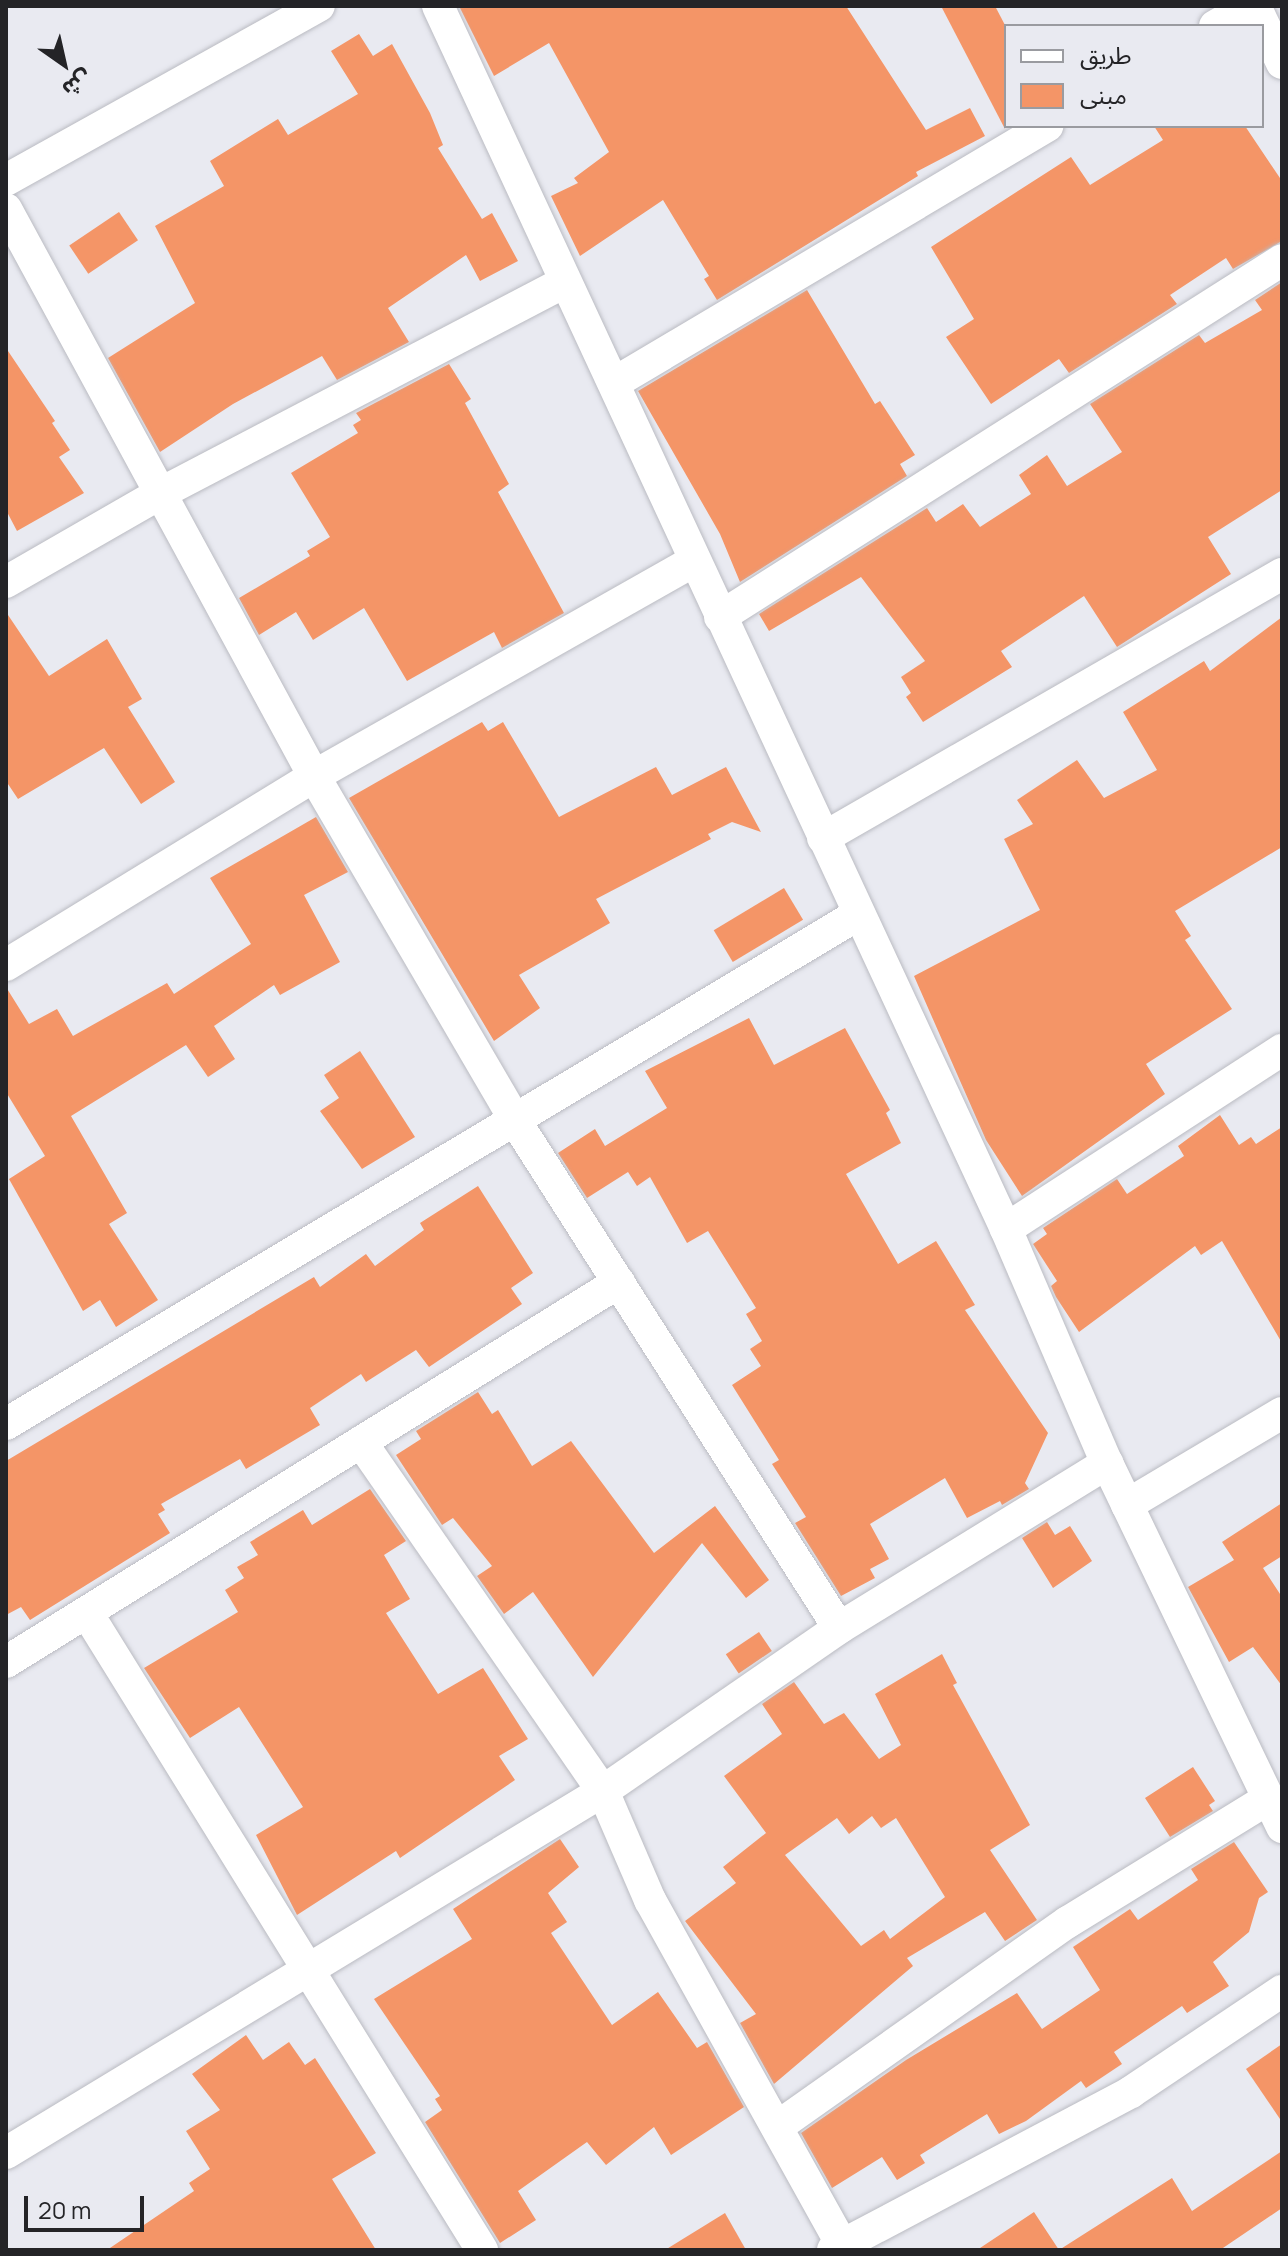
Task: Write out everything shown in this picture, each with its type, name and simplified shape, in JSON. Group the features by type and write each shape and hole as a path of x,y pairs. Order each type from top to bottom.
{"street":[{"path":"6,180 319,6"},
{"path":"438,6 857,915 1006,1229 1107,1463 1275,1813 1068,1922 777,2127"},
{"path":"1219,24 1252,6 1261,24"},
{"path":"1264,29 1282,63"},
{"path":"614,383 1044,128"},
{"path":"6,209 314,776 516,1122 839,1628"},
{"path":"720,617 1282,260"},
{"path":"6,582 161,493 565,282"},
{"path":"6,965 314,776 694,561"},
{"path":"823,838 1282,574"},
{"path":"6,1424 516,1122 857,915"},
{"path":"1006,1229 1282,1050"},
{"path":"6,1662 619,1282"},
{"path":"1127,1505 1282,1413"},
{"path":"361,1442 603,1791 650,1900 777,2127 838,2248 1131,2092 1282,1991"},
{"path":"6,2153 303,1969 603,1791 839,1628 1107,1463"},
{"path":"87,1613 303,1969 482,2250"}],"building":[{"path":"459,6 846,6 926,130 970,108 985,136 916,172 918,176 717,300 704,279 709,276 663,200 580,256 551,196 578,183 574,178 609,152 549,43 494,76"},
{"path":"941,6 995,6 1004,24 1004,127"},
{"path":"359,34 373,56 392,44 430,113 443,145 438,148 482,219 492,213 518,261 480,281 466,255 388,308 409,342 337,380 322,356 233,404 160,452 108,358 195,303 155,226 224,186 210,161 278,119 288,135 358,94 331,51"},
{"path":"1155,128 1246,128 1282,181 1282,241 1233,269 1226,258 1170,295 1177,304 1069,373 1059,359 991,404 946,337 974,319 931,247 1071,157 1090,185 1163,140"},
{"path":"119,212 138,240 88,274 69,246"},
{"path":"1282,282 1282,490 1208,537 1231,574 1117,647 1084,596 1001,651 1012,667 923,722 906,697 911,693 901,677 925,661 861,577 769,631 759,614 927,508 936,522 963,504 980,527 1031,494 1019,475 1047,455 1067,486 1122,452 1090,404 1199,335 1205,343 1262,310 1255,300"},
{"path":"807,290 875,404 880,401 915,455 900,464 907,476 740,582 720,534 638,391"},
{"path":"6,348 55,421 52,423 70,450 59,457 84,493 17,531 6,510"},
{"path":"449,364 471,399 465,403 509,484 498,492 564,613 502,648 494,632 407,681 364,608 313,640 296,612 259,635 239,598 310,556 307,551 330,537 291,473 358,433 353,425 361,420 356,413"},
{"path":"6,612 49,676 107,639 142,699 128,707 175,782 141,804 104,748 18,799 6,781"},
{"path":"1282,617 1282,847 1175,911 1191,936 1185,940 1232,1009 1146,1064 1165,1094 1022,1196 986,1140 914,976 1040,910 1004,839 1033,824 1017,800 1077,760 1104,798 1157,770 1123,712 1204,661 1210,671"},
{"path":"482,722 488,731 503,722 559,817 656,767 672,795 726,767 761,832 732,822 708,834 711,839 596,899 610,923 519,975 540,1008 494,1041 349,798"},
{"path":"316,817 348,872 304,895 340,962 280,995 274,985 214,1026 235,1059 208,1077 186,1045 71,1116 127,1213 109,1224 158,1300 116,1327 100,1300 83,1311 9,1179 45,1156 6,1092 6,987 29,1024 57,1009 73,1036 167,983 174,994 251,944 210,878"},
{"path":"784,888 803,920 733,962 714,930"},
{"path":"749,1018 774,1065 845,1028 890,1110 886,1113 901,1143 846,1174 898,1264 936,1241 975,1305 965,1310 1048,1433 1025,1483 1029,1489 1002,1505 1000,1501 967,1518 945,1478 870,1524 889,1559 870,1569 875,1578 841,1596 795,1523 806,1517 772,1464 779,1460 732,1385 761,1366 750,1349 762,1341 746,1314 756,1308 708,1231 687,1243 650,1177 637,1186 628,1172 587,1198 558,1153 595,1129 605,1146 667,1108 645,1071"},
{"path":"360,1051 415,1137 362,1169 320,1111 339,1098 324,1075"},
{"path":"1220,1115 1239,1145 1251,1137 1256,1144 1282,1127 1282,1343 1222,1241 1201,1255 1195,1246 1079,1332 1056,1297 1051,1286 1057,1281 1033,1244 1047,1234 1043,1228 1117,1179 1127,1194 1184,1156 1178,1146"},
{"path":"478,1186 533,1273 511,1288 522,1304 429,1367 416,1350 366,1382 361,1374 310,1408 320,1425 246,1469 240,1459 161,1504 165,1510 158,1514 170,1533 30,1620 21,1607 6,1615 6,1461 314,1277 320,1287 366,1254 375,1266 424,1230 420,1223"},
{"path":"478,1392 492,1414 498,1410 532,1466 571,1441 654,1553 715,1506 769,1580 746,1598 702,1543 593,1677 533,1592 504,1614 477,1576 492,1566 453,1518 442,1525 396,1455 421,1439 416,1431"},
{"path":"370,1489 406,1541 384,1555 410,1599 386,1613 438,1694 483,1668 528,1739 499,1756 515,1780 400,1858 396,1851 297,1915 256,1835 303,1807 239,1707 190,1738 144,1668 238,1612 225,1590 244,1578 237,1567 258,1555 250,1542 303,1510 312,1525"},
{"path":"1282,1503 1282,1556 1263,1568 1282,1597 1282,1686 1253,1647 1229,1662 1188,1587 1234,1560 1222,1542"},
{"path":"1047,1522 1055,1535 1070,1526 1092,1561 1053,1588 1022,1538"},
{"path":"759,1632 772,1651 739,1673 726,1654"},
{"path":"942,1654 957,1683 953,1685 1030,1825 990,1850 1037,1920 1005,1941 985,1912 907,1958 913,1966 774,2084 740,2023 756,2014 685,1921 736,1883 723,1867 766,1833 769,1837 724,1776 782,1734 762,1704 794,1682 824,1724 844,1713 879,1759 901,1745 875,1694","holes":["872,1816 881,1828 896,1818 945,1897 890,1939 884,1930 861,1946 785,1855 837,1818 849,1834"]},
{"path":"1193,1767 1215,1801 1209,1805 1213,1811 1170,1837 1145,1798"},
{"path":"560,1839 579,1867 548,1893 567,1922 551,1933 612,2025 658,1992 697,2048 707,2042 744,2107 671,2155 654,2127 606,2165 587,2142 518,2191 536,2220 500,2243 425,2122 442,2110 435,2099 440,2096 374,1999 472,1939 453,1909"},
{"path":"1234,1842 1268,1892 1259,1898 1249,1932 1213,1962 1229,1986 1187,2013 1182,2006 1114,2052 1122,2064 1086,2088 1081,2081 1026,2121 999,2134 987,2114 920,2155 925,2163 897,2180 882,2157 832,2188 801,2133 906,2060 1017,1993 1042,2029 1100,1990 1073,1947 1130,1909 1138,1920 1198,1880 1191,1869"},
{"path":"246,2035 263,2060 289,2042 305,2065 315,2058 376,2153 332,2179 376,2250 107,2250 194,2191 189,2183 210,2169 186,2131 220,2110 192,2074"},
{"path":"1282,2044 1282,2122 1246,2069"},
{"path":"1282,2151 1282,2208 1220,2250 1059,2250 1172,2178 1192,2211"},
{"path":"1034,2212 1059,2250 977,2250"},
{"path":"725,2213 746,2250 665,2250"}]}
